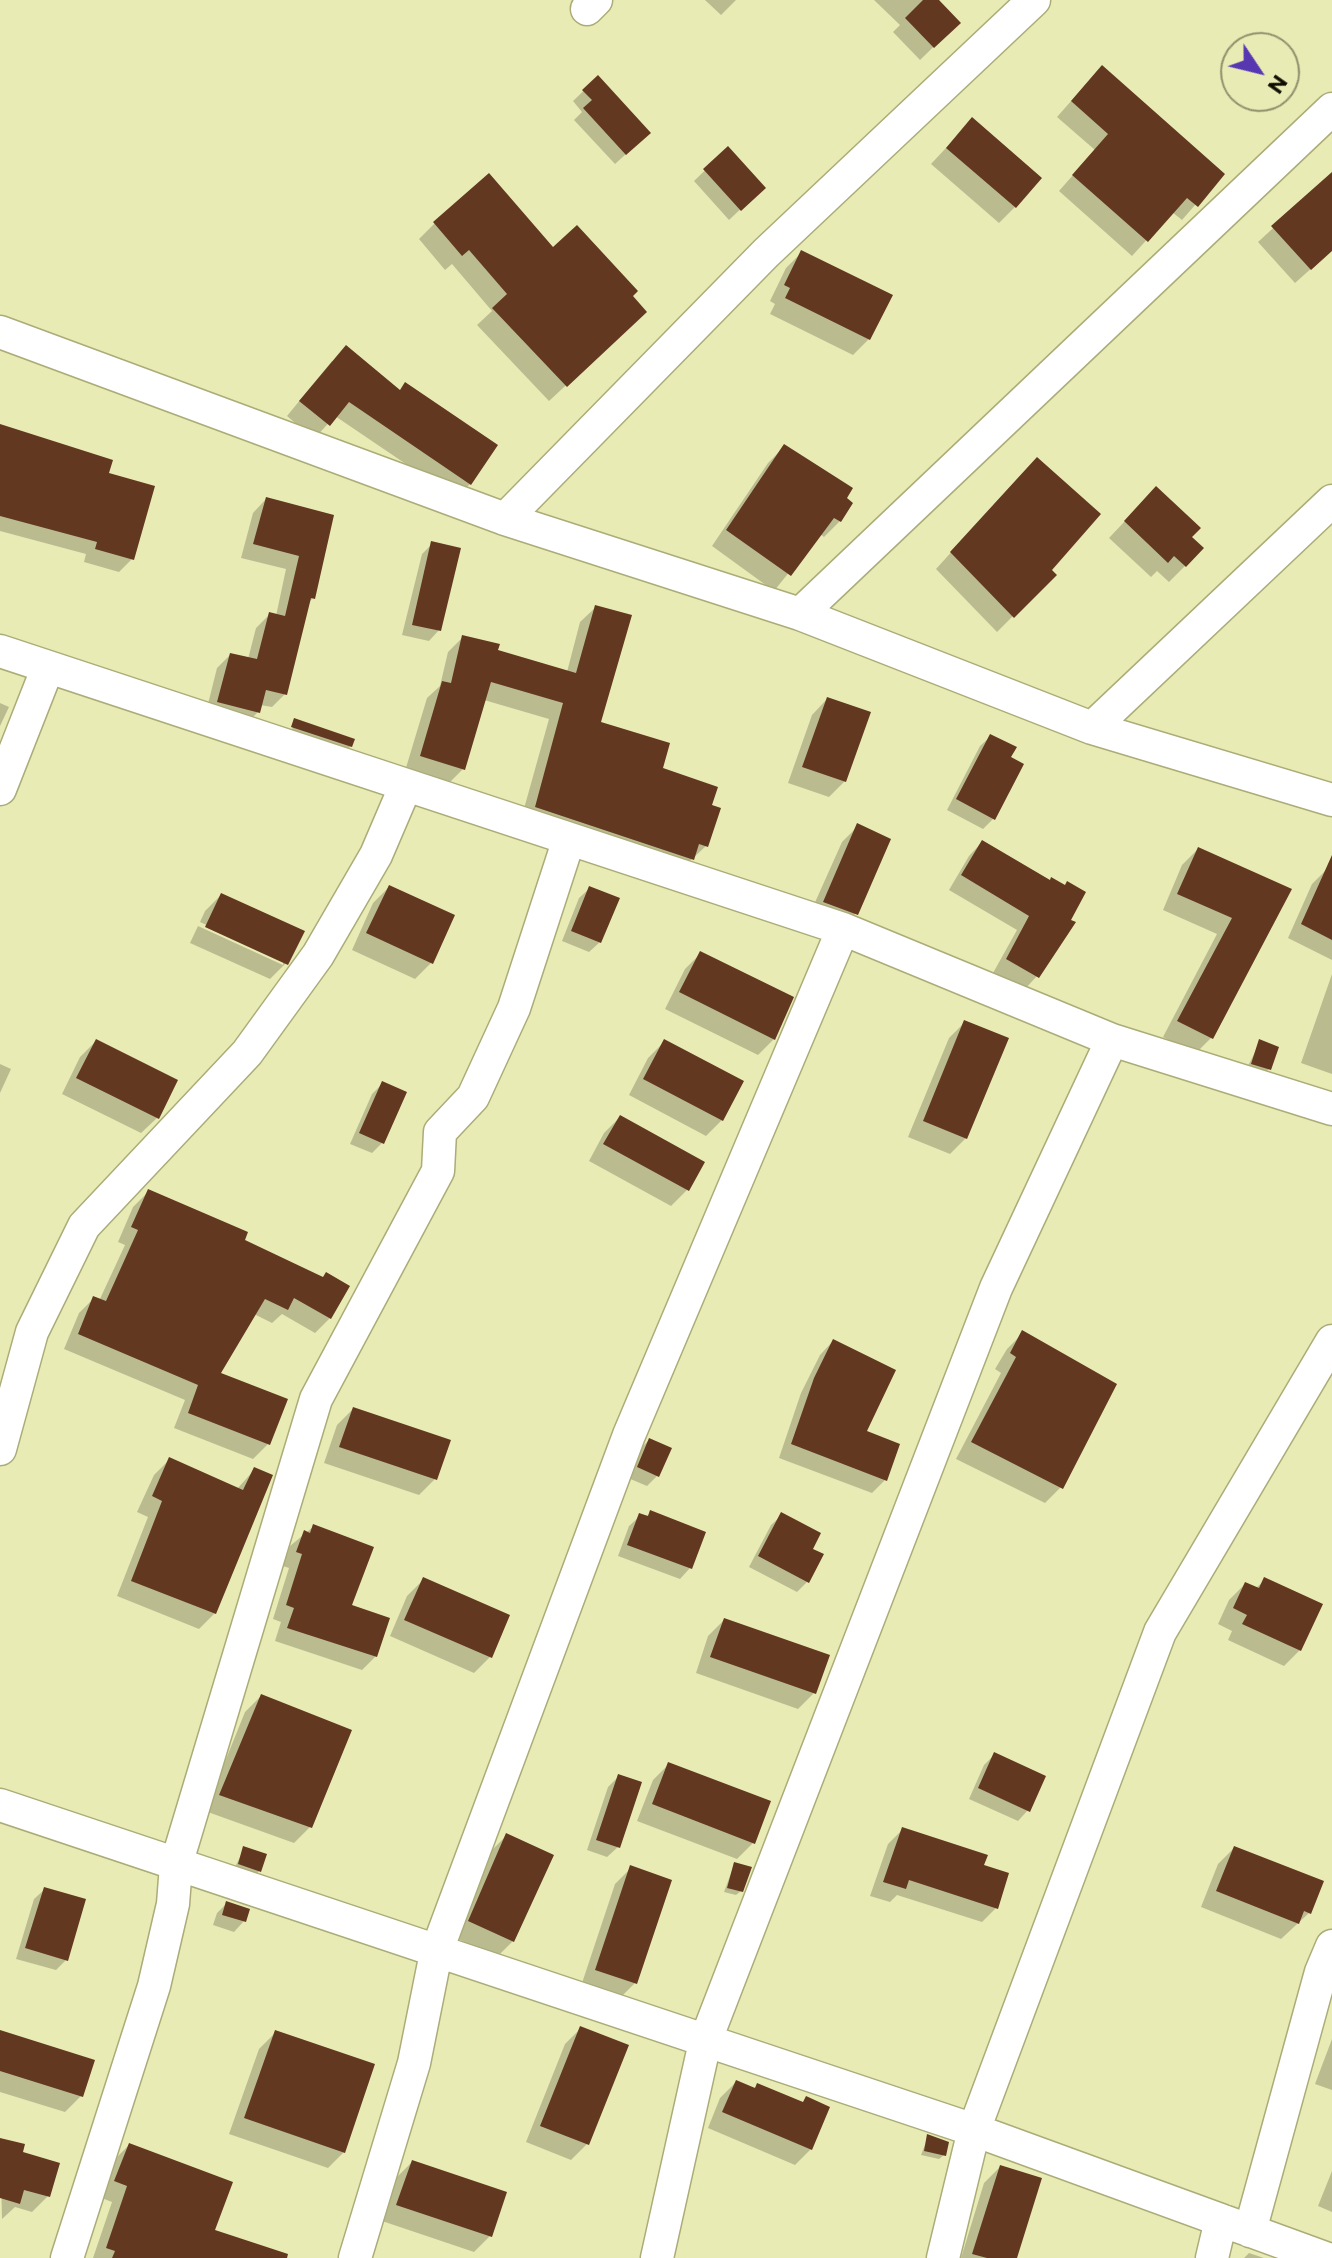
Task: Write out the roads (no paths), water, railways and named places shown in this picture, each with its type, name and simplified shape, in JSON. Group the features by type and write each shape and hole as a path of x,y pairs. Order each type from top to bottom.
{"street":[{"path":"505,519 766,253 1034,0"},
{"path":"800,614 1332,109"},
{"path":"0,332 505,519 800,614 1092,728 1332,800"},
{"path":"1092,728 1332,501"},
{"path":"0,651 843,929 1112,1040 1332,1109"},
{"path":"0,789 48,667"},
{"path":"0,1449 32,1332 84,1226 247,1053 318,955 376,855 406,785"},
{"path":"67,2258 154,1986 173,1904 176,1865 316,1399 438,1171 440,1132 473,1097 514,1008 569,839"},
{"path":"355,2258 414,2063 436,1953 629,1435 843,929"},
{"path":"657,2258 705,2042 996,1288 1112,1040"},
{"path":"943,2258 974,2130 1160,1632 1332,1341"},
{"path":"0,1805 974,2130 1325,2258"},
{"path":"1212,2258 1235,2226 1332,1946"}]}
